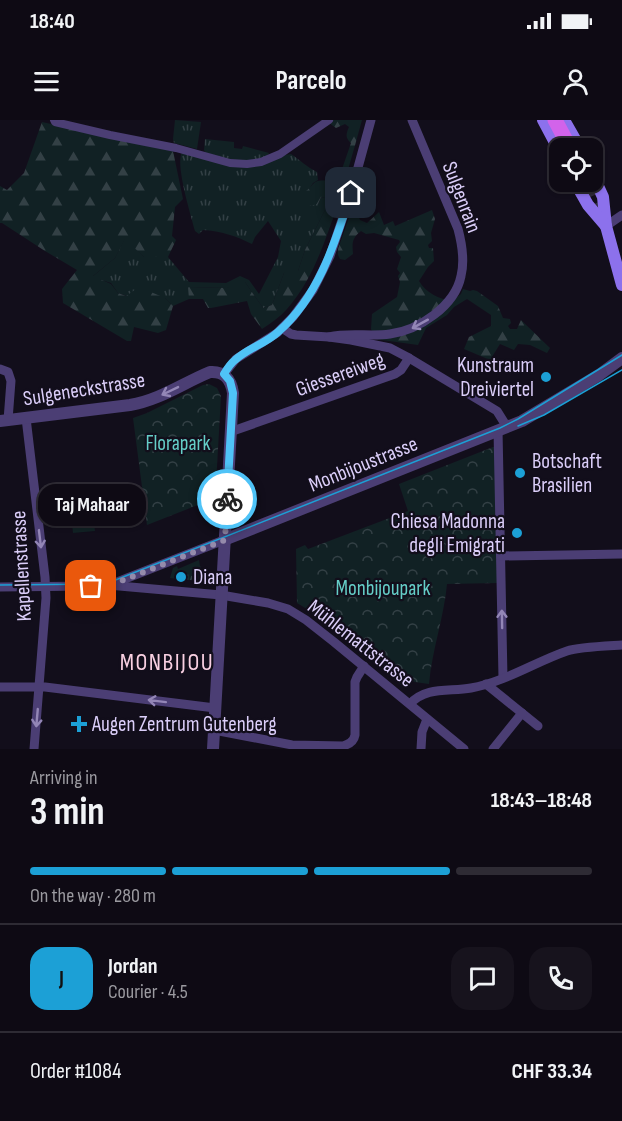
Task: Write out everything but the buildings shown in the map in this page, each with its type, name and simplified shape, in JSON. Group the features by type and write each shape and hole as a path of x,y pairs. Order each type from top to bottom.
{"main road":[{"path":"543,120 553,138"},
{"path":"555,120 565,138"},
{"path":"564,120 574,138"},
{"path":"581,192 588,205 606,226"},
{"path":"601,192 606,226 622,285"}],"street":[{"path":"54,120 230,163 248,164 261,162 280,154 328,120"},
{"path":"213,749 232,390 230,381 224,374 236,359 266,341 282,328 313,290 330,256 351,193 370,120"},
{"name":"Sulgenrain","path":"329,337 347,334 390,334 417,327 443,307 460,282 463,261 458,230 412,120"},
{"path":"606,226 622,215"},
{"name":"Sulgenrain","path":"282,328 296,335 329,337 390,348 409,358"},
{"name":"Giessereiweg","path":"230,432 395,374 401,370 409,358 497,411 502,429"},
{"name":"Monbijoustrasse","path":"108,585 522,421 599,375 622,358"},
{"path":"1,369 9,374 11,381 4,421"},
{"name":"Sulgeneckstrasse","path":"4,421 145,402 207,373 224,374"},
{"name":"Kapellenstrasse","path":"26,418 45,587 34,749"},
{"path":"502,429 503,678"},
{"path":"501,555 622,554"},
{"name":"Monbijoustrasse","path":"0,587 108,585 221,596"},
{"name":"Mühlemattstrasse","path":"221,596 268,603 288,609 306,620 464,749"},
{"path":"410,704 428,692 465,689 486,684 569,650 622,645"},
{"path":"214,730 295,745 343,746 350,744 355,735 356,681 364,666"},
{"path":"486,684 538,726"},
{"path":"0,687 39,687 215,708"},
{"path":"493,749 522,712"},
{"path":"422,749 423,730 427,719"}],"green space":[{"path":"175,120 201,122 197,149 174,143"},
{"path":"333,120 362,120 324,242 309,277 287,309 262,329 251,314 247,301 208,308 203,299 189,299 188,287 227,288 239,281 245,282 263,308 272,305 284,273 292,268 298,271 305,250 328,204 325,198 321,197 318,204 309,206 302,194 316,182 330,181 333,172 341,172 351,143 347,136 349,127 345,124 336,128 329,123"},
{"path":"42,122 173,151 183,199 175,207 172,236 176,240 168,257 144,257 125,239 115,258 93,276 111,284 118,293 126,296 139,287 165,298 173,306 166,330 158,333 134,327 131,341 127,341 63,303 62,289 77,270 0,223 0,186 7,190 24,173"},
{"path":"205,139 234,142 234,148 242,149 243,146 269,153 258,161 229,159 205,152"},
{"path":"182,152 227,165 291,154 317,172 318,180 308,191 318,204 321,197 325,198 328,204 305,250 298,271 284,273 272,305 263,308 245,282 227,288 189,287 189,299 173,306 165,298 127,296 118,293 111,283 92,277 115,258 125,238 144,257 168,257 189,282 226,283 240,276 249,280 259,294 278,257 281,241 268,221 252,244 222,233 203,230 199,234 195,231 182,178 180,158"},
{"path":"352,209 360,220 367,223 379,212 384,225 393,221 395,226 432,210 435,219 431,233 432,241 428,245 429,248 433,248 434,261 419,281 425,289 442,299 452,301 461,294 463,289 477,291 498,306 503,318 510,319 511,323 508,326 510,329 517,329 521,320 550,348 547,353 530,345 518,344 514,350 500,344 490,360 464,349 469,337 491,326 491,315 467,299 426,328 418,345 375,339 371,329 372,314 397,297 400,273 397,269 401,257 396,247 400,242 361,231 353,241 353,254 345,260 340,259 338,249"},
{"name":"Florapark","path":"209,384 217,388 221,396 215,502 208,501 147,525 133,418"},
{"name":"Monbijoupark","path":"495,447 498,583 447,584 429,684 404,678 402,686 312,612 297,603 296,549 305,545 308,549 408,511 399,484"},
{"path":"91,494 95,531 73,533 69,497"},
{"path":"199,560 200,581 170,578 173,568 177,566 178,569"}],"tunnel":[{"path":"591,192 605,223"}],"tram line":[{"path":"0,585 99,584 113,581 500,428 622,355"},
{"path":"518,426 544,415 622,370"}],"way so far":[{"path":"91,586 116,583 225,540 227,499"}],"place":[{"name":"Kunstraum Dreiviertel","path":"546,377"},
{"name":"Botschaft Brasilien","path":"520,473"},
{"name":"Chiesa Madonna degli Emigrati","path":"517,533"},
{"name":"Diana","path":"181,577"},
{"name":"Taj Mahaar","path":"91,586"},
{"name":"Augen Zentrum Gutenberg","path":"79,724"}],"district":[{"name":"MONBIJOU","path":"167,662"}],"route":[{"path":"227,499 233,393 230,381 224,374 231,363 242,354 277,333 313,290 330,256 351,193"}]}
